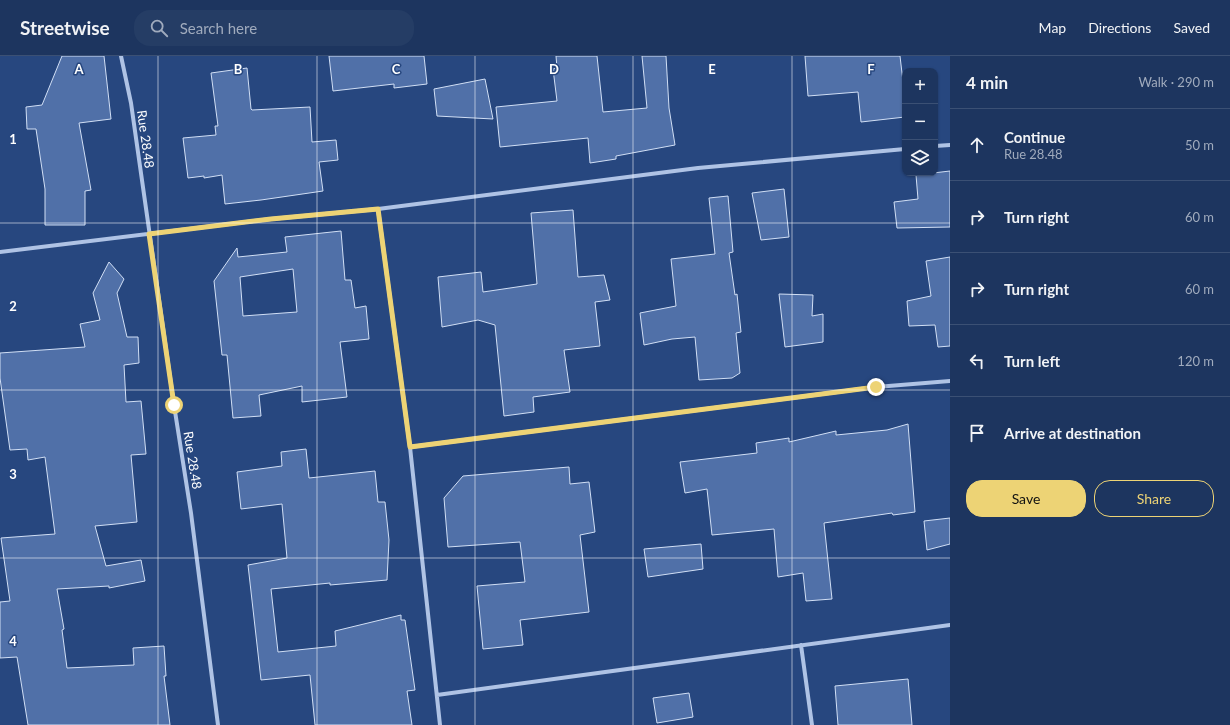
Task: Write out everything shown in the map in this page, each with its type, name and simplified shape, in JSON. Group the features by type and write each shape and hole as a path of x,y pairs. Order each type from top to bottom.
{"street":[{"name":"Rue 28.48","path":"121,56 131,103 191,513 218,725"},
{"path":"938,146 950,145"},
{"path":"0,252 271,219 378,209 698,168 902,149"},
{"path":"378,209 410,447 440,725"},
{"path":"410,447 876,387 950,381"},
{"path":"437,695 950,625"},
{"path":"801,645 812,725"}],"building":[{"path":"62,56 104,56 111,119 79,123 91,190 85,191 85,225 45,225 45,189 36,129 27,129 26,107 42,105"},
{"path":"329,56 424,56 427,84 394,88 394,84 333,91"},
{"path":"556,56 597,56 603,112 647,108 642,56 666,56 669,108 675,145 616,156 616,159 590,163 588,138 500,147 496,107 557,101 553,69 557,68"},
{"path":"805,56 900,56 902,73 902,117 861,122 858,92 808,96"},
{"path":"247,68 252,110 310,107 312,142 336,140 338,160 319,162 323,191 225,204 222,175 204,178 204,176 188,178 183,138 216,135 215,126 218,126 211,73"},
{"path":"485,79 493,119 437,116 434,89"},
{"path":"950,171 950,227 897,228 894,202 918,199 916,176 938,176 938,172"},
{"path":"784,189 789,237 761,240 752,193"},
{"path":"728,196 733,252 729,253 735,295 737,294 741,332 736,333 740,373 732,378 699,380 695,337 672,339 644,345 640,313 676,306 671,259 715,254 709,198"},
{"path":"573,210 578,277 604,275 610,300 595,302 600,346 564,350 570,392 533,397 534,412 504,416 495,325 478,320 442,327 438,277 481,272 483,292 537,284 531,213"},
{"path":"341,231 345,280 351,280 355,308 366,306 369,339 340,342 347,397 302,402 302,386 259,395 261,416 233,418 227,355 222,355 214,281 237,248 238,257 287,252 285,237","holes":["293,269 297,312 243,316 240,277"]},
{"path":"950,257 950,346 938,347 935,325 909,326 907,301 931,296 926,261"},
{"path":"109,262 124,279 117,293 127,337 138,337 139,363 124,365 126,402 141,401 146,454 131,455 137,522 95,526 106,566 141,560 145,581 109,588 109,586 57,589 64,629 62,630 67,668 134,665 133,648 164,646 166,676 164,676 170,725 28,725 17,657 0,658 0,602 10,601 1,538 55,534 45,457 28,460 27,449 10,450 0,378 0,353 85,347 80,324 100,320 93,293"},
{"path":"779,294 813,295 812,316 823,314 823,342 785,347"},
{"path":"908,424 915,512 893,515 892,513 824,523 832,599 806,601 803,573 778,577 774,529 712,535 707,489 685,493 680,462 757,453 756,443 789,438 789,442 836,431 836,435 887,430"},
{"path":"306,449 309,478 375,471 378,502 385,502 389,540 387,580 330,585 330,583 271,589 278,652 336,646 335,631 401,615 401,620 405,620 415,690 407,691 412,725 315,725 310,675 261,680 248,565 287,558 282,504 241,509 237,472 282,466 281,452"},
{"path":"569,467 570,484 589,482 595,532 580,535 589,612 520,620 523,645 483,649 477,586 525,582 520,542 448,547 444,498 463,476"},
{"path":"950,518 950,544 927,550 924,521"},
{"path":"701,544 703,569 648,577 644,549"},
{"path":"908,679 912,725 838,725 835,686"},
{"path":"689,693 693,717 657,723 653,698"}],"route":[{"path":"174,405 149,234 271,219 378,209 410,447 876,387"}]}
